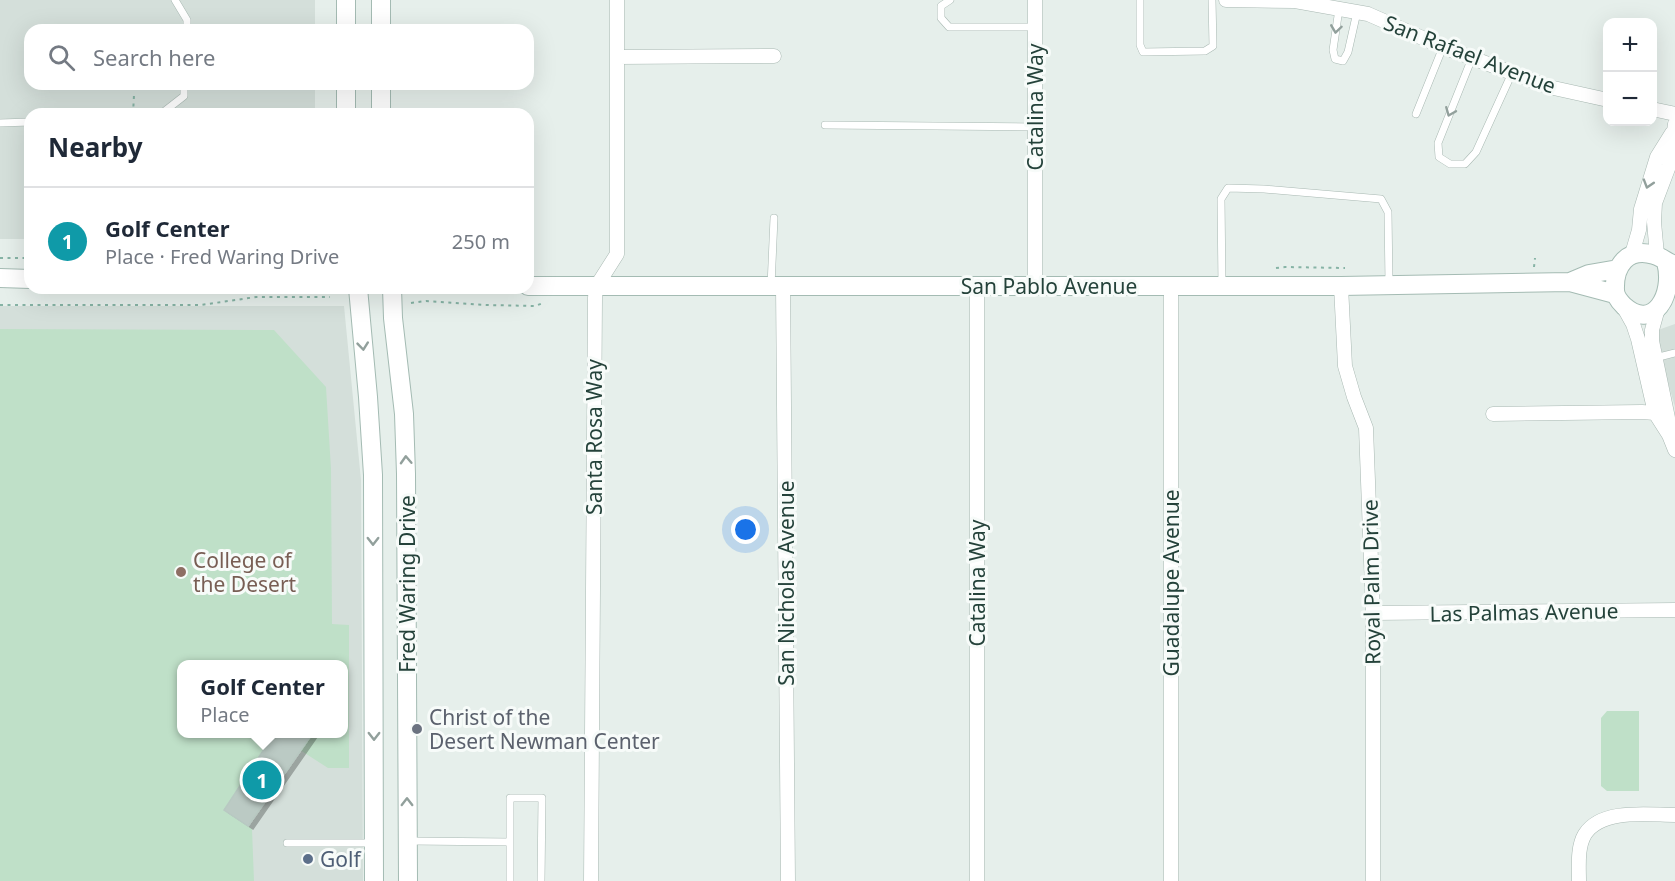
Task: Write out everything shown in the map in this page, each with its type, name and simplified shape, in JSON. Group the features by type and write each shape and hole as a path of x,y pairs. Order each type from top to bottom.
{"street":[{"path":"346,0 346,24"},
{"path":"381,0 381,24"},
{"path":"596,287 617,254 616,0"},
{"name":"Catalina Way","path":"1035,0 1035,286"},
{"name":"San Rafael Avenue","path":"1226,0 1295,1 1368,14 1443,47 1549,87 1603,99"},
{"path":"616,57 774,56"},
{"path":"346,90 346,108"},
{"path":"381,90 381,108"},
{"path":"1657,111 1675,114"},
{"path":"1674,128 1670,179 1655,203 1654,222 1666,261 1673,272 1674,288 1652,337 1675,450"},
{"path":"1632,254 1639,230 1641,210 1657,157 1674,128"},
{"path":"1666,261 1645,253 1632,254 1623,261 1615,280 1618,299 1633,324 1638,339 1655,413 1672,435"},
{"name":"San Pablo Avenue","path":"1570,282 1589,274 1618,269"},
{"path":"0,278 24,279"},
{"name":"San Pablo Avenue","path":"534,286 1341,286 1570,282 1618,299 1631,311 1644,315 1666,305"},
{"name":"San Nicholas Avenue","path":"777,286 788,881"},
{"name":"Catalina Way","path":"977,286 977,881"},
{"name":"Guadalupe Avenue","path":"1171,286 1171,881"},
{"name":"Royal Palm Drive","path":"1341,286 1346,366 1354,397 1366,428 1373,613 1373,881"},
{"name":"Santa Rosa Way","path":"591,881 596,287"},
{"name":"Fred Waring Drive","path":"359,294 373,475 374,881"},
{"name":"Fred Waring Drive","path":"392,294 404,414 406,474 408,881"},
{"path":"1492,414 1655,413"},
{"name":"Las Palmas Avenue","path":"1373,613 1675,610"},
{"path":"1579,881 1579,853 1585,835 1597,822 1611,816 1675,815"}],"lane":[{"path":"175,0 187,24"},
{"path":"950,0 941,6 941,18 949,27 1035,27"},
{"path":"1140,0 1140,45 1143,52 1205,51 1213,46 1212,0"},
{"path":"1339,9 1333,50 1335,59 1343,60 1348,52 1357,12"},
{"path":"1416,114 1443,47"},
{"path":"1472,58 1438,143 1440,157 1450,164 1465,164 1476,152 1512,73"},
{"path":"169,108 184,96 184,90"},
{"path":"0,123 24,122"},
{"path":"825,125 1035,127"},
{"path":"1222,286 1221,199 1227,188 1381,199 1388,212 1389,285"},
{"path":"774,218 777,286"},
{"path":"1655,358 1675,353"},
{"path":"510,881 510,798 542,798 541,881"},
{"path":"407,841 510,842"},
{"path":"287,843 374,843"}],"path":[{"path":"133,108 134,95"},
{"path":"0,258 24,258"},
{"path":"0,305 201,305 256,297 330,297"}],"shaded area":[{"path":"0,0 315,0 315,24 24,24 24,90 315,90 315,108 24,108 24,239 0,239"},
{"name":"College of the Desert","path":"0,306 344,306 361,480 363,881 0,881"},
{"path":"1675,324 1675,407 1656,341 1658,330"}],"green space":[{"name":"College of the Desert","path":"0,329 274,330 326,387 331,469 332,624 349,625 349,768 328,768 300,750 309,738 348,738 348,660 177,660 177,738 271,738 224,810 252,829 254,881 0,881"},
{"path":"1607,711 1639,711 1639,791 1607,791 1601,786 1601,718"}],"building":[{"path":"271,738 309,738 248,826 224,810"}],"place":[{"name":"College of the Desert","path":"181,572"},
{"name":"Christ of the Desert Newman Center","path":"417,729"},
{"name":"Golf Center","path":"262,780"},
{"name":"Golf","path":"308,859"}]}
